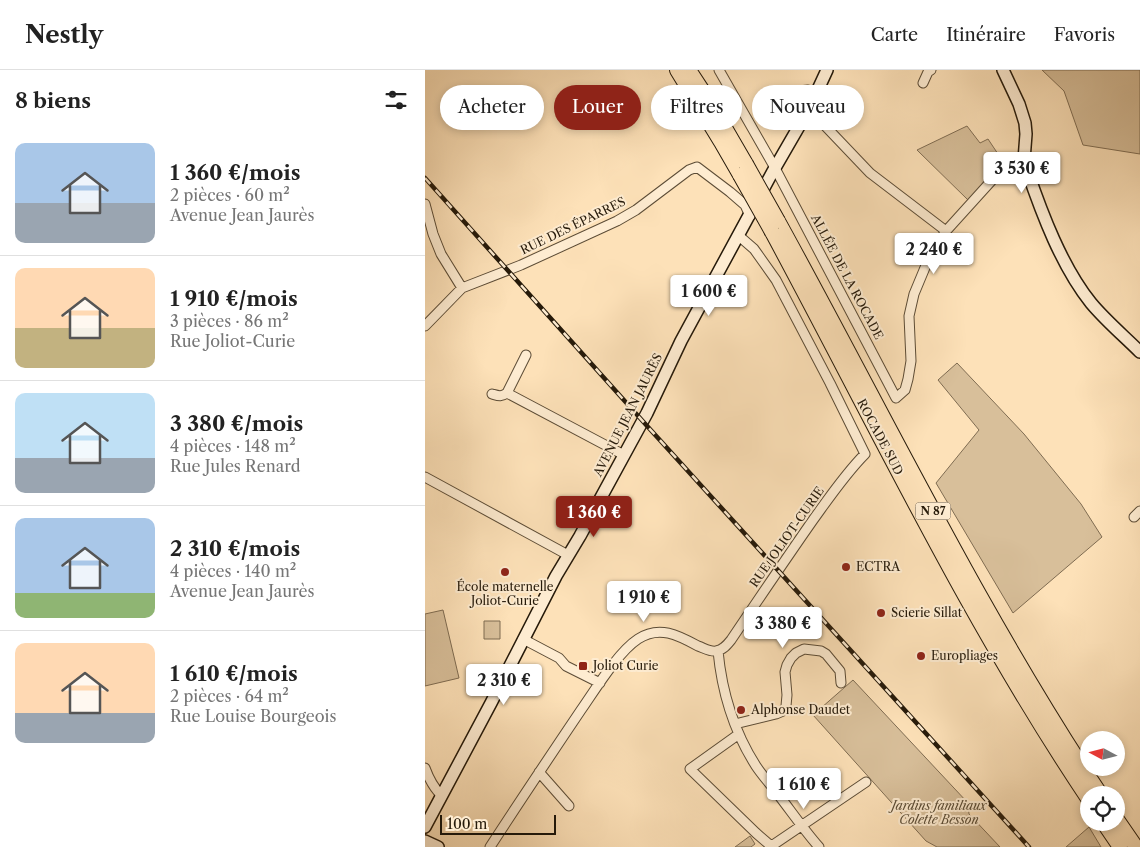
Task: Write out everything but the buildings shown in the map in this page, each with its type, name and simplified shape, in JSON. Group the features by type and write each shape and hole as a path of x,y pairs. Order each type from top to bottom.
{"highway":[{"name":"ROCADE SUD","path":"677,70 721,142 743,170"},
{"name":"ROCADE SUD","path":"689,70 710,102 743,170 956,553 1048,712 1095,786"},
{"name":"ROCADE SUD","path":"775,226 911,497 1013,680 1080,786"},
{"path":"1109,831 1120,847"},
{"path":"1125,831 1136,847"}],"main road":[{"name":"AVENUE JEAN JAURÈS","path":"820,85 827,70"},
{"path":"1003,70 1019,104 1025,123 1024,160 1062,257 1072,276 1097,310 1140,352"},
{"name":"AVENUE JEAN JAURÈS","path":"425,827 556,576 647,413 681,341 797,130"},
{"path":"425,841 438,847"}],"street":[{"name":"ALLÉE DE LA ROCADE","path":"719,70 775,168 896,398 905,390 910,369 909,316 913,294 929,258 946,231"},
{"path":"923,83 928,72 931,70"},
{"path":"829,130 870,173 946,231 994,178 1012,165 1024,160"},
{"name":"RUE DES ÉPARRES","path":"425,326 462,288 521,265 617,221 636,210 689,170 697,167 745,205 750,216"},
{"path":"425,204 433,234 441,254 462,288"},
{"name":"RUE JOLIOT-CURIE","path":"718,651 724,648 731,640 822,508 855,464 865,454 830,382 776,280 754,249 739,236"},
{"path":"493,394 503,396 507,393 526,354"},
{"path":"507,393 624,455"},
{"path":"425,477 568,555"},
{"path":"490,847 539,772 622,653 642,636 660,631 675,634 710,651 718,651 724,692 739,734 757,767 819,847"},
{"path":"523,639 559,658 566,666 600,683"},
{"path":"735,724 783,711 786,706 787,695 785,672 787,665 791,658 804,649 821,651 826,654 840,671 841,683"},
{"path":"739,734 690,769 771,847 866,782"},
{"path":"425,768 430,781 441,795"},
{"path":"539,772 569,806"}],"green space":[{"path":"1042,70 1140,70 1140,154 1083,145 1064,91"},
{"path":"967,126 980,143 988,139 1004,163 968,200 917,150"},
{"path":"957,363 1024,434 1081,504 1102,537 1013,613 936,483 979,430 938,380"},
{"path":"443,610 459,678 425,686 425,614"},
{"path":"484,621 500,621 500,639 484,639"},
{"name":"Jardins familiaux Colette Besson","path":"853,680 968,803 969,814 1000,847 937,847 926,841 813,715"},
{"path":"1084,831 1091,831 1101,847 1066,847"},
{"path":"750,836 755,844 751,847 735,847"}],"railway":[{"path":"425,178 1029,847"}],"place":[{"name":"ECTRA","path":"846,567"},
{"name":"École maternelle Joliot-Curie","path":"505,572"},
{"name":"Scierie Sillat","path":"881,613"},
{"name":"Europliages","path":"921,656"},
{"name":"Joliot Curie","path":"583,666"},
{"name":"Alphonse Daudet","path":"741,710"}]}
